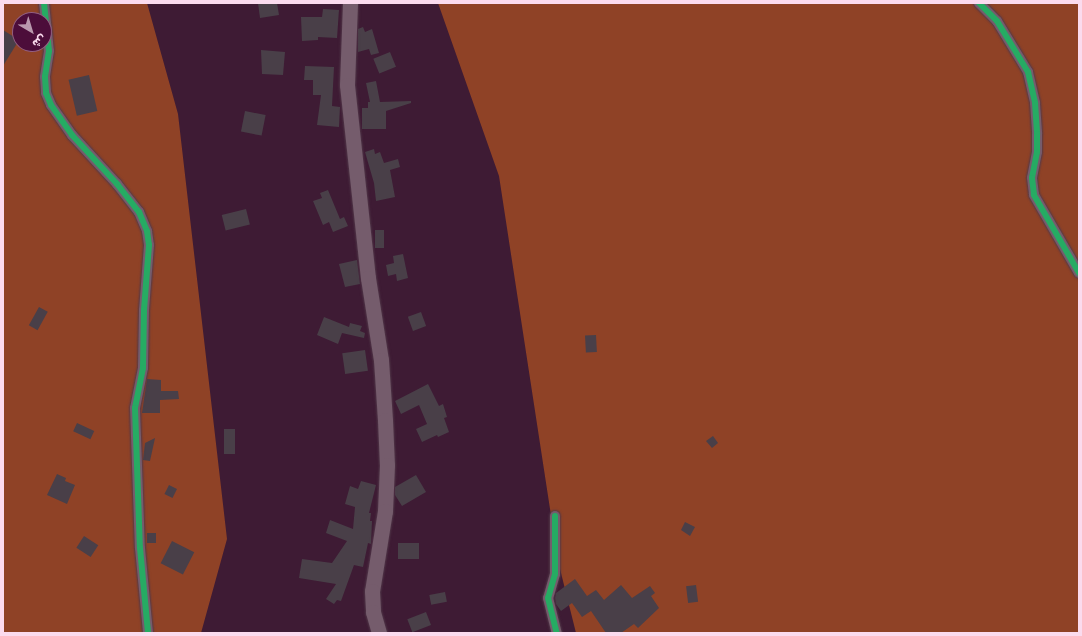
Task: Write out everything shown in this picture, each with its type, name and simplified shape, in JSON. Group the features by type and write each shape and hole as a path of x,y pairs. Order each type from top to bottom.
{"main road":[{"path":"350,3 347,85 368,278 381,360 386,420 387,465 385,511 372,591 373,612 379,633"}],"street":[{"path":"44,3 49,51 45,78 46,93 51,105 72,135 139,212 147,231 149,245 144,310 143,368 134,408 140,548 148,633"},
{"path":"979,3 997,21 1028,72 1035,103 1037,134 1032,178 1034,195 1079,273"},
{"path":"554,516 555,574 548,598 557,633"}],"shaded area":[{"path":"3,3 147,3 178,114 227,539 201,633 3,633"},
{"path":"438,3 1079,3 1079,633 576,633 558,561 499,176"}],"building":[{"path":"258,3 277,3 279,15 260,18"},
{"path":"323,9 339,10 337,38 318,37 318,40 302,41 301,17 322,17"},
{"path":"363,27 365,32 372,29 379,53 371,55 369,49 358,52 358,29"},
{"path":"3,30 12,36 12,51 3,66"},
{"path":"261,50 285,52 283,75 262,74"},
{"path":"390,52 396,67 379,74 373,59"},
{"path":"305,66 334,67 332,106 340,107 339,127 317,125 321,95 313,95 313,80 304,80"},
{"path":"89,75 97,111 77,116 69,80"},
{"path":"376,81 380,102 411,101 411,103 386,111 386,129 362,129 362,108 368,108 368,102 370,102 366,83"},
{"path":"245,111 266,115 262,136 241,132"},
{"path":"374,149 375,154 380,152 384,163 398,159 400,167 390,170 395,197 376,201 374,183 365,152"},
{"path":"328,190 340,219 344,217 348,226 333,232 329,222 323,225 313,201 322,198 320,193"},
{"path":"246,209 250,225 226,231 222,215"},
{"path":"375,230 384,230 384,248 375,248"},
{"path":"403,254 408,278 397,281 396,274 388,276 386,265 394,263 393,256"},
{"path":"357,260 360,284 345,287 339,264"},
{"path":"39,307 48,312 38,330 29,325"},
{"path":"421,312 426,326 413,331 408,317"},
{"path":"324,317 349,327 350,323 362,326 360,331 365,333 364,338 342,333 338,344 317,335"},
{"path":"596,335 597,352 586,353 585,336"},
{"path":"365,350 368,371 345,374 342,353"},
{"path":"147,379 161,380 161,391 178,391 179,399 160,400 160,413 142,413"},
{"path":"428,384 439,406 443,404 447,417 444,418 449,432 438,437 437,435 422,442 416,429 427,424 419,405 401,414 395,401"},
{"path":"77,423 94,431 90,439 73,431"},
{"path":"224,429 235,429 235,454 224,454"},
{"path":"713,436 718,443 712,448 706,441"},
{"path":"155,438 150,461 143,460 145,443"},
{"path":"57,474 66,478 65,481 75,485 67,504 47,495"},
{"path":"416,475 426,492 402,506 395,495 395,487"},
{"path":"361,481 376,485 369,513 371,513 370,521 372,521 371,544 368,543 363,567 354,565 341,601 337,600 334,604 326,599 336,584 299,578 302,559 332,563 347,541 326,533 330,520 353,529 355,507 345,504 350,486 358,489"},
{"path":"169,485 177,489 172,498 164,494"},
{"path":"685,522 695,527 690,536 681,530"},
{"path":"147,533 156,533 156,543 147,543"},
{"path":"84,536 98,545 91,557 76,548"},
{"path":"172,541 194,552 183,575 161,563"},
{"path":"398,543 419,543 419,559 398,559"},
{"path":"575,579 587,596 596,590 604,600 621,585 632,598 650,586 655,593 651,596 659,608 638,628 634,624 621,633 606,633 591,611 582,617 572,603 561,611 556,604 556,593"},
{"path":"696,585 698,602 688,603 686,586"},
{"path":"445,592 447,602 431,605 429,595"},
{"path":"426,612 431,625 412,632 407,619"}],"cycle path":[{"path":"44,3 49,51 45,77 46,93 51,105 72,135 117,184 139,212 147,231 149,245 144,310 143,368 135,408 140,548 148,633"},
{"path":"979,3 997,21 1028,72 1035,103 1037,134 1037,152 1032,178 1034,195 1079,273"},
{"path":"555,516 555,574 548,598 557,633"}]}
